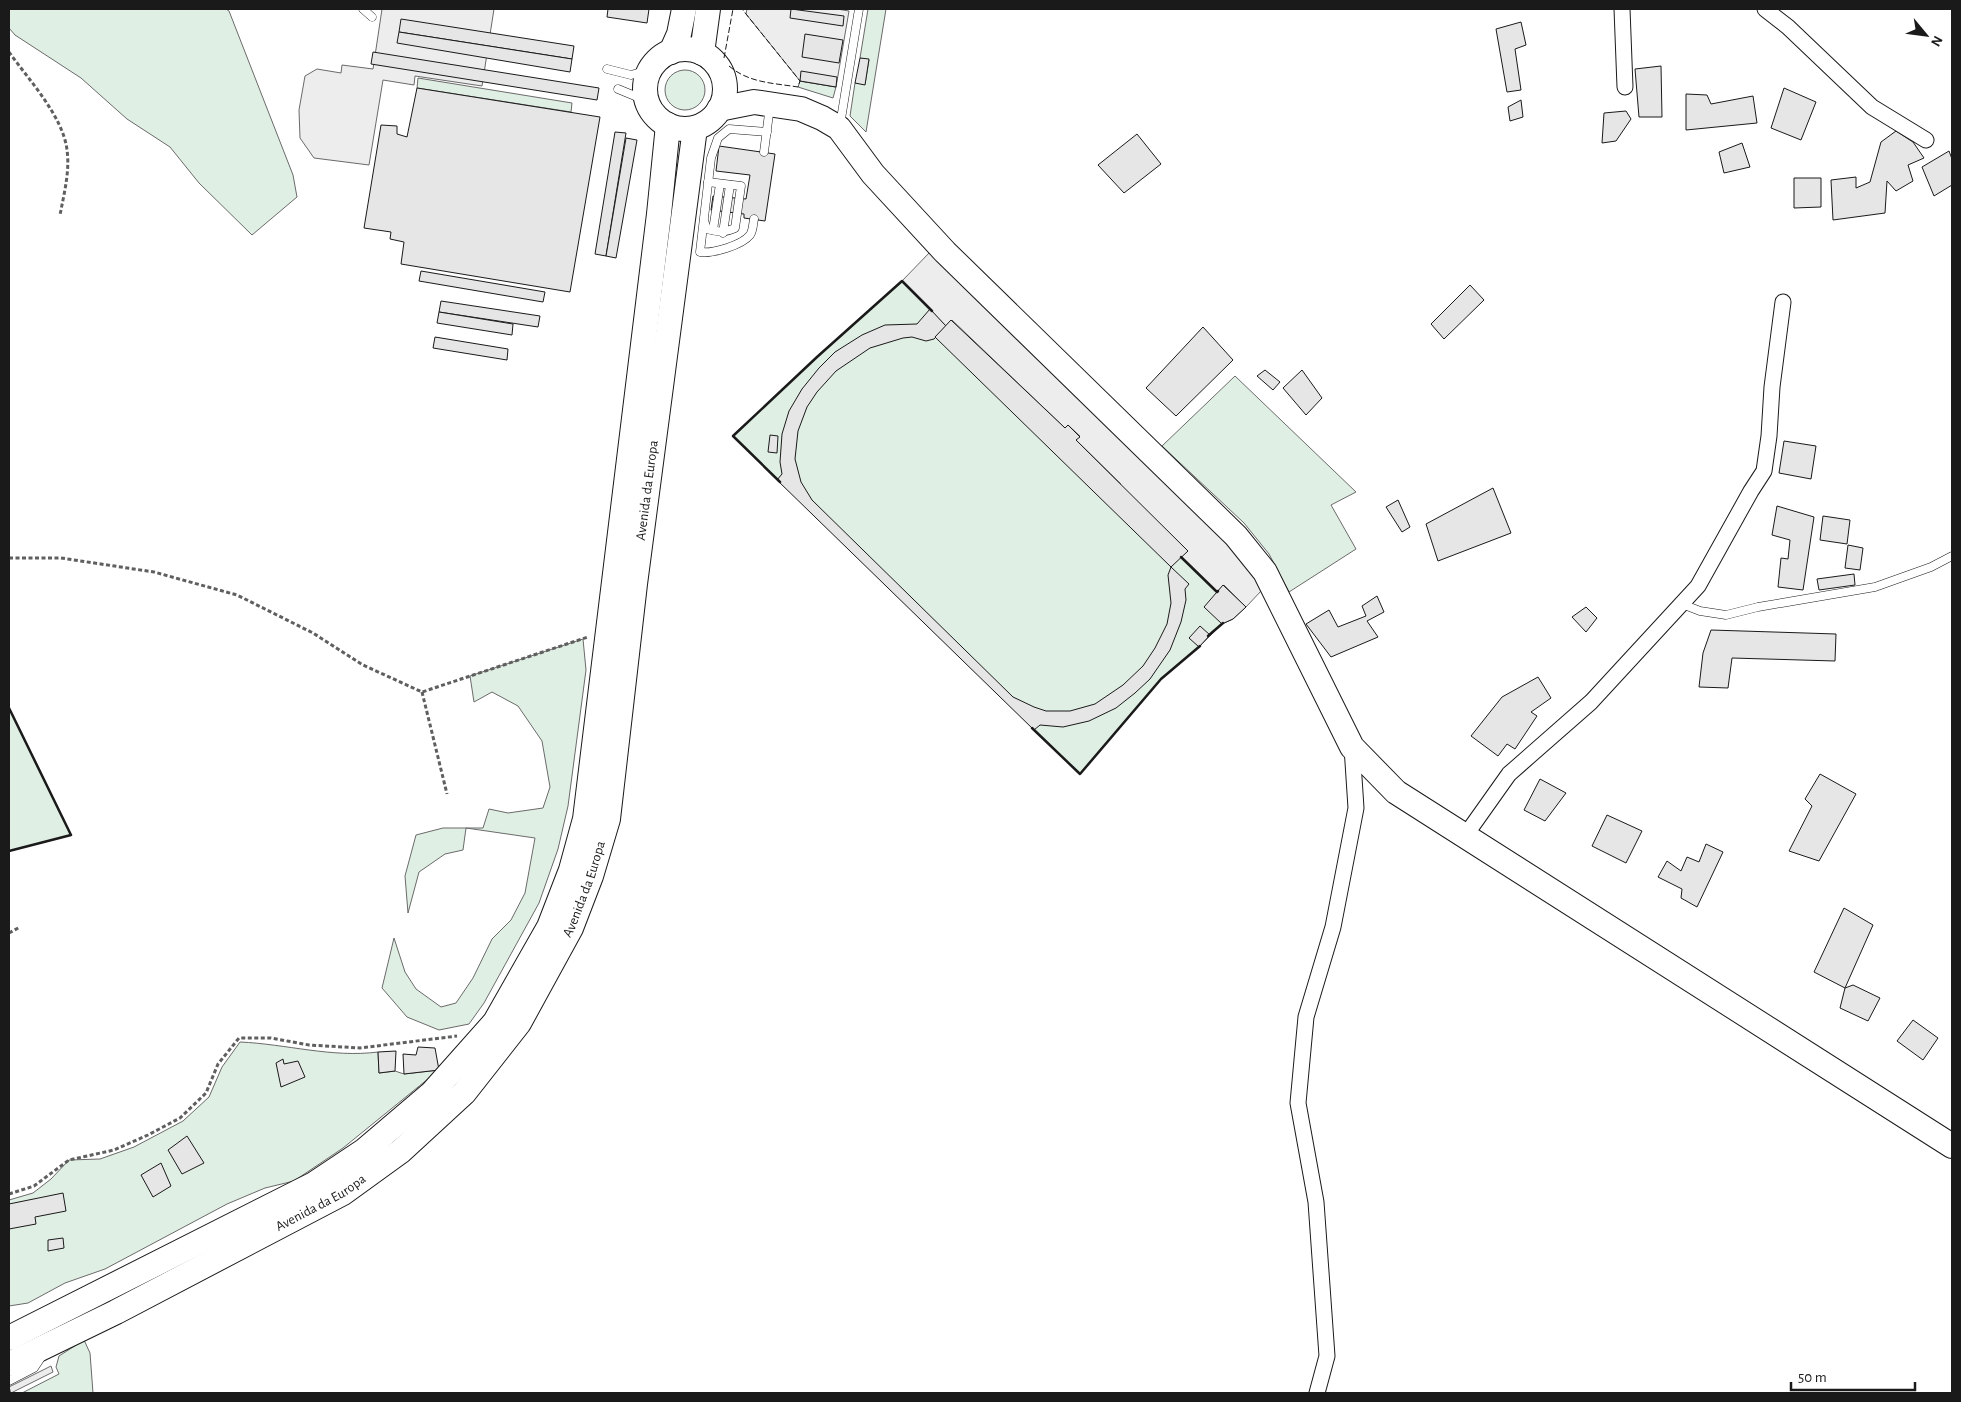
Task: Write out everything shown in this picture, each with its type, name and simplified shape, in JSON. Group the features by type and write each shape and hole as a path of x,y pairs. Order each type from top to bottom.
{"main road":[{"path":"671,52 679,34 684,9"},
{"path":"702,54 708,9"},
{"path":"682,50 702,54 716,64 724,81 723,100 719,109 704,124 694,128 681,129 668,125 655,116 647,101 646,82 651,69 660,59 671,52 682,50"},
{"path":"724,81 762,103"},
{"path":"719,109 762,103 801,109 839,128 873,174 945,252 1236,536 1265,572 1352,747 1396,792 1952,1146"},
{"name":"Avenida da Europa","path":"9,1338 314,1184 365,1150 432,1093 495,1022 549,927 571,870 585,819 660,214 668,125"},
{"name":"Avenida da Europa","path":"9,1364 116,1312 343,1193 401,1150 464,1093 520,1023 572,928 591,876 608,819 635,584 694,128"}],"street":[{"path":"1622,9 1625,87"},
{"path":"1765,9 1788,27 1872,107 1926,140"},
{"path":"1465,836 1509,774 1591,702 1698,586 1764,471 1772,387 1784,302"},
{"path":"1317,1393 1327,1356 1326,1337 1316,1202 1298,1103 1306,1016 1333,927 1356,808 1352,747"}],"lane":[{"path":"363,9 372,17"},
{"path":"839,128 859,9"},
{"path":"607,69 631,75 651,69"},
{"path":"618,89 647,101"},
{"path":"762,103 767,132 764,152"},
{"path":"754,219 752,233 746,239 709,253 700,252 711,158 718,138 729,129 767,132"},
{"path":"703,220 707,229 723,232 735,227 741,186 708,182"},
{"path":"713,230 720,184"},
{"path":"1682,604 1700,611 1726,615 1758,607 1875,586 1931,567 1952,556"},
{"path":"9,1381 34,1368 52,1343"}],"path":[{"path":"9,52 57,119 65,136 68,152 67,176 60,215"},
{"path":"9,558 61,558 154,572 237,595 313,633 363,665 422,692 608,630"},
{"path":"422,692 447,794"},
{"path":"9,932 20,926"},
{"path":"9,1194 34,1186 69,1160 114,1150 180,1118 206,1093 218,1064 240,1038 271,1038 309,1045 360,1048 470,1034 481,1036"}],"green space":[{"path":"9,9 226,9 229,11 293,175 297,197 252,235 199,183 170,147 127,119 81,78 15,35 9,28"},
{"path":"868,9 886,9 866,132 850,116 855,83 865,84 869,60 860,58"},
{"path":"689,70 696,73 702,79 705,90 704,98 696,107 689,110 681,110 674,107 666,98 665,86 668,79 677,71"},
{"path":"418,78 572,103 571,112 417,88"},
{"path":"800,81 836,87 833,98 798,87"},
{"path":"902,281 946,325 951,320 1064,428 1068,425 1080,437 1077,440 1121,484 1181,557 1217,592 1223,585 1246,607 1233,619 1222,624 1199,647 1161,679 1080,774 733,436"},
{"path":"1235,376 1356,492 1331,505 1356,549 1289,592 1269,554 1244,523 1162,446"},
{"path":"583,639 586,670 568,806 558,849 539,903 484,1003 469,1024 439,1030 407,1017 382,988 394,938 405,972 416,989 441,1007 456,1003 473,978 492,939 511,920 525,893 535,838 466,828 483,828 489,809 508,813 543,808 550,787 542,741 518,706 492,692 474,702 470,676"},
{"path":"9,708 71,835 9,851"},
{"path":"443,828 466,828 463,850 445,854 419,872 408,913 405,876 416,835"},
{"path":"240,1042 326,1052 378,1052 379,1073 395,1071 404,1074 439,1070 343,1148 294,1181 265,1188 227,1204 105,1269 65,1283 28,1303 9,1306 9,1200 33,1193 51,1179 69,1160 100,1159 134,1147 183,1121 209,1097 222,1067"},
{"path":"84,1340 90,1353 93,1393 22,1393 59,1374 56,1367 59,1356"}],"shaded area":[{"path":"382,9 494,9 482,86 415,76 414,85 383,80 369,165 314,158 300,138 299,110 305,76 317,69 341,73 342,65 373,69"},
{"path":"747,9 837,9 849,11 836,87 800,81 746,14"},
{"path":"931,251 1231,544 1259,582 1262,590 1246,607 1224,585 1217,592 1181,557 1121,484 1076,440 1080,436 1068,425 1065,428 952,320 946,326 902,281"},
{"path":"51,1366 53,1372 11,1393 9,1387"}],"building":[{"path":"608,9 649,9 647,23 607,17"},
{"path":"791,9 844,16 843,26 790,18"},
{"path":"401,19 574,46 572,59 399,32"},
{"path":"1521,22 1526,45 1515,49 1521,90 1507,92 1496,29"},
{"path":"399,32 572,59 570,72 397,43"},
{"path":"805,34 843,40 839,63 802,57"},
{"path":"373,52 599,88 597,100 371,64"},
{"path":"860,58 869,59 865,85 855,83"},
{"path":"1661,66 1662,117 1639,117 1635,69"},
{"path":"801,71 837,77 836,87 800,81"},
{"path":"417,88 600,117 570,292 401,264 404,242 390,239 391,232 364,228 381,125 397,126 397,134 407,137"},
{"path":"1784,88 1816,102 1801,140 1771,128"},
{"path":"1686,94 1707,95 1711,104 1753,96 1757,123 1686,130"},
{"path":"1521,100 1523,117 1510,121 1508,107"},
{"path":"1626,111 1631,119 1616,141 1602,143 1604,113"},
{"path":"1896,131 1913,142 1924,158 1908,165 1913,181 1896,191 1887,181 1885,213 1833,220 1831,180 1856,177 1856,188 1870,182 1881,142"},
{"path":"615,132 626,133 606,256 595,254"},
{"path":"1137,134 1161,164 1124,193 1098,165"},
{"path":"626,138 637,140 616,258 606,256"},
{"path":"1742,143 1750,167 1724,173 1719,152"},
{"path":"719,146 775,154 765,221 744,218 744,214 711,210 713,196 746,199 750,175 716,171"},
{"path":"1949,151 1952,159 1952,185 1934,196 1922,167"},
{"path":"1794,178 1821,178 1821,207 1794,208"},
{"path":"421,271 545,292 543,302 419,281"},
{"path":"1470,285 1484,300 1444,339 1431,324"},
{"path":"441,301 540,316 538,327 439,312"},
{"path":"930,309 946,326 934,339 926,341 912,337 903,338 870,348 836,371 817,392 807,407 798,431 795,459 801,482 812,500 1013,697 1046,711 1070,711 1095,704 1123,685 1143,666 1167,624 1171,603 1168,575 1171,567 1189,584 1185,589 1186,600 1181,622 1170,650 1150,679 1135,693 1116,708 1089,721 1063,727 1040,725 1034,730 777,480 782,474 780,462 782,434 789,411 802,389 819,368 835,352 862,335 885,325 917,324"},
{"path":"439,312 513,324 512,335 437,323"},
{"path":"951,320 1065,428 1068,425 1080,437 1076,440 1188,551 1171,567 935,337"},
{"path":"1203,327 1233,360 1176,416 1146,388"},
{"path":"435,337 508,349 507,360 433,348"},
{"path":"1265,370 1280,382 1273,390 1257,376"},
{"path":"1302,370 1322,398 1306,415 1283,388"},
{"path":"770,435 778,436 777,453 768,452"},
{"path":"1784,441 1816,446 1811,479 1779,473"},
{"path":"1493,488 1511,533 1438,561 1426,524"},
{"path":"1398,500 1410,527 1402,532 1386,507"},
{"path":"1777,506 1814,517 1803,590 1778,587 1781,558 1788,559 1790,540 1772,535"},
{"path":"1823,516 1850,520 1847,544 1820,540"},
{"path":"1848,545 1863,548 1860,570 1845,568"},
{"path":"1854,574 1855,585 1819,590 1817,579"},
{"path":"1223,585 1246,607 1233,619 1222,624 1204,607"},
{"path":"1377,596 1384,612 1367,621 1378,637 1331,657 1306,624 1329,610 1338,627 1366,616 1362,606"},
{"path":"1586,607 1597,618 1586,632 1572,617"},
{"path":"1200,626 1210,635 1199,647 1189,638"},
{"path":"1711,630 1836,634 1835,661 1732,658 1728,688 1699,687 1703,653"},
{"path":"1538,677 1551,698 1531,712 1537,716 1515,749 1507,744 1498,756 1471,736 1502,697"},
{"path":"1820,774 1856,794 1819,861 1789,851 1812,806 1805,799"},
{"path":"1540,779 1566,793 1545,821 1524,810"},
{"path":"1607,815 1642,831 1626,863 1592,846"},
{"path":"1706,844 1723,852 1697,907 1681,898 1682,889 1658,877 1667,861 1681,871 1687,857 1699,862"},
{"path":"1844,908 1873,925 1845,988 1814,972"},
{"path":"1853,985 1880,998 1868,1021 1840,1008 1845,988"},
{"path":"1913,1020 1938,1038 1923,1060 1897,1041"},
{"path":"418,1047 435,1048 439,1070 404,1074 403,1054 416,1055"},
{"path":"396,1051 395,1071 379,1073 378,1052"},
{"path":"283,1059 284,1064 298,1061 305,1077 281,1087 276,1063"},
{"path":"187,1136 204,1163 182,1174 168,1150"},
{"path":"161,1163 171,1186 153,1197 141,1175"},
{"path":"63,1193 66,1211 35,1217 36,1224 9,1229 9,1204"},
{"path":"63,1238 64,1248 48,1251 48,1240"}],"fence":[{"path":"724,58 733,9"},
{"path":"729,66 745,76 762,81 798,87 800,81 742,9"}],"wall":[{"path":"780,482 733,436 902,281 932,311"},
{"path":"1181,557 1218,591"},
{"path":"1208,636 1223,623"},
{"path":"1032,728 1080,774 1161,679 1200,646"},
{"path":"9,708 71,835 9,851"}]}
